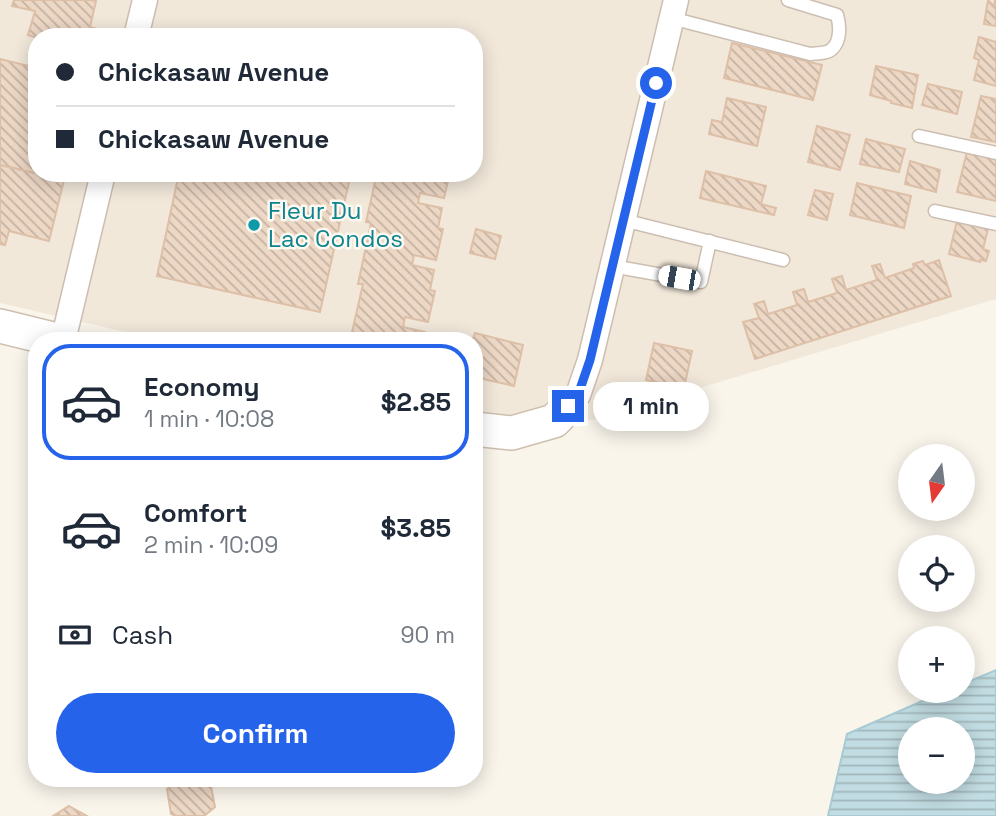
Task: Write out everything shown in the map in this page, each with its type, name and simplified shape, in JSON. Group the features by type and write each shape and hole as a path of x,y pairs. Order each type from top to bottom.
{"street":[{"path":"138,28 145,0"},
{"path":"483,430 512,433 554,421 578,395 590,360 673,9"},
{"path":"64,332 101,182"},
{"path":"0,326 28,333"}],"lane":[{"path":"673,9 810,54 832,49 839,32 837,15 788,0"},
{"path":"919,136 996,153"},
{"path":"935,211 996,224"},
{"path":"623,220 783,260"},
{"path":"612,266 701,282 710,241"}],"shaded area":[{"path":"0,0 996,0 996,299 593,420 497,419 483,416 483,332 125,332 0,303"}],"water":[{"path":"996,670 996,816 828,816 847,734 918,703 975,703 975,679"}],"building":[{"path":"14,0 96,1 90,27 94,28 30,28 35,11 12,6"},
{"path":"988,0 994,6 996,0 996,26 984,24"},
{"path":"979,37 996,42 996,86 974,80 979,60 974,58"},
{"path":"732,43 822,65 813,100 724,78"},
{"path":"0,59 28,66 28,172 0,165"},
{"path":"876,66 918,75 912,108 870,95"},
{"path":"928,84 962,92 957,114 922,105"},
{"path":"981,96 996,99 996,142 971,137"},
{"path":"727,98 766,107 757,146 709,134 712,120 722,122"},
{"path":"817,126 850,135 840,170 808,162"},
{"path":"866,139 905,149 899,172 860,164"},
{"path":"967,152 996,159 996,201 957,192"},
{"path":"910,161 940,170 936,192 905,184"},
{"path":"0,165 28,172 28,182 64,182 49,241 9,231 5,245 0,244"},
{"path":"706,171 766,186 761,204 776,208 774,215 700,198"},
{"name":"Fleur Du Lac Condos","path":"177,182 349,182 320,312 157,276"},
{"path":"375,182 448,182 444,198 420,193 418,203 442,208 438,228 443,229 436,260 414,255 412,265 434,270 430,290 435,291 428,322 405,317 403,327 425,332 352,332 363,284 358,284 371,223 366,222"},
{"path":"857,183 911,196 904,228 850,215"},
{"path":"815,190 833,194 827,220 808,215"},
{"path":"957,221 988,229 983,249 989,251 986,261 949,254"},
{"path":"476,229 501,236 495,259 470,253"},
{"path":"939,260 951,296 755,359 743,322 759,318 754,304 764,301 768,314 797,305 793,292 804,289 808,302 837,293 832,279 842,276 846,290 877,280 872,266 880,264 885,278 914,268 913,264 923,261 925,265"},
{"path":"483,335 523,345 514,386 483,379"},
{"path":"654,343 692,351 684,388 646,380"},
{"path":"211,787 215,807 204,816 176,816 171,814 167,789"},
{"path":"69,806 87,816 53,816"}],"place":[{"name":"Fleur Du Lac Condos","path":"254,225"}],"route":[{"path":"568,406 578,395 590,360 656,83"}]}
